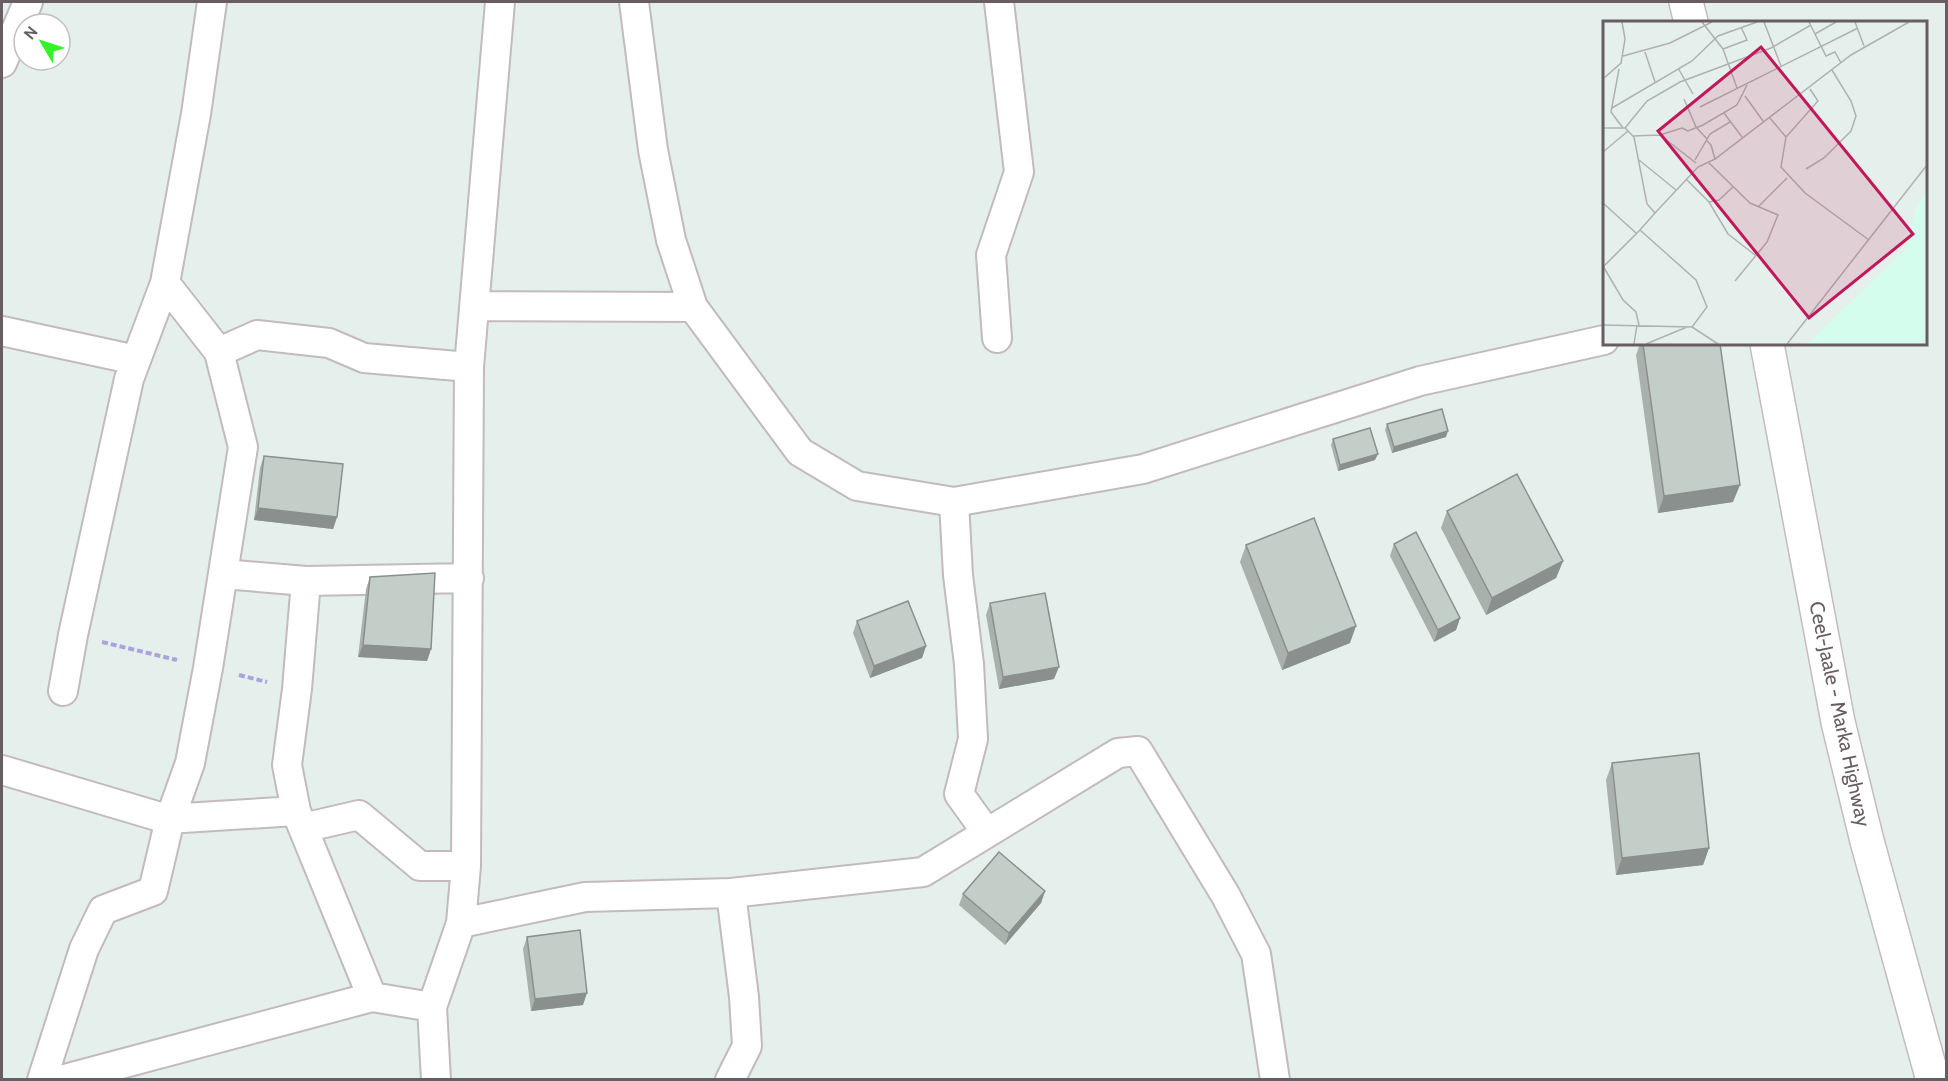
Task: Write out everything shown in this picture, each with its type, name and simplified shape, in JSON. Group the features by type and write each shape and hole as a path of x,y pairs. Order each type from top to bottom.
{"street":[{"path":"2,63 28,2"},
{"path":"63,691 129,379 165,283 196,114 212,2"},
{"path":"436,1080 432,1007 461,923 466,866 469,367 476,306 500,2"},
{"path":"634,2 658,172 671,240 693,307 800,452 858,486 954,502 1143,469 1420,381 1603,340"},
{"path":"997,338 991,255 1019,172 999,2"},
{"path":"1686,2 1691,21"},
{"path":"42,1080 84,949 103,910 153,891 170,819 190,763 243,447 219,352 165,283"},
{"path":"476,306 693,307"},
{"path":"2,331 136,360"},
{"path":"219,352 257,335 329,343 364,358 469,367"},
{"name":"Ceel-Jaale - Marka Highway","path":"1767,345 1838,722 1867,842 1933,1080"},
{"path":"954,502 958,575 969,664 973,739 959,794 987,833"},
{"path":"223,574 306,581 469,578"},
{"path":"306,581 297,689 287,765 299,820 372,997"},
{"path":"461,923 585,897 731,893 923,872 1118,753 1138,751 1226,896 1256,954 1275,1080"},
{"path":"2,770 170,819 299,820 359,815 420,866 466,866"},
{"path":"730,1080 747,1046 744,997 731,893"},
{"path":"61,1080 372,997 432,1007"}],"building":[{"path":"1643,345 1720,345 1740,485 1664,496"},
{"path":"1442,409 1448,431 1394,447 1387,424"},
{"path":"1370,428 1378,454 1340,465 1333,439"},
{"path":"264,456 343,464 337,517 258,508"},
{"path":"1517,474 1563,561 1492,598 1447,511"},
{"path":"1314,518 1356,626 1288,653 1246,545"},
{"path":"1416,532 1460,618 1438,630 1394,544"},
{"path":"435,573 431,649 363,645 370,577"},
{"path":"1045,593 1059,667 1003,677 990,603"},
{"path":"908,601 926,646 874,666 857,621"},
{"path":"1699,753 1709,848 1622,858 1612,763"},
{"path":"999,852 1045,891 1009,933 963,894"},
{"path":"580,930 587,993 535,999 527,937"}]}
